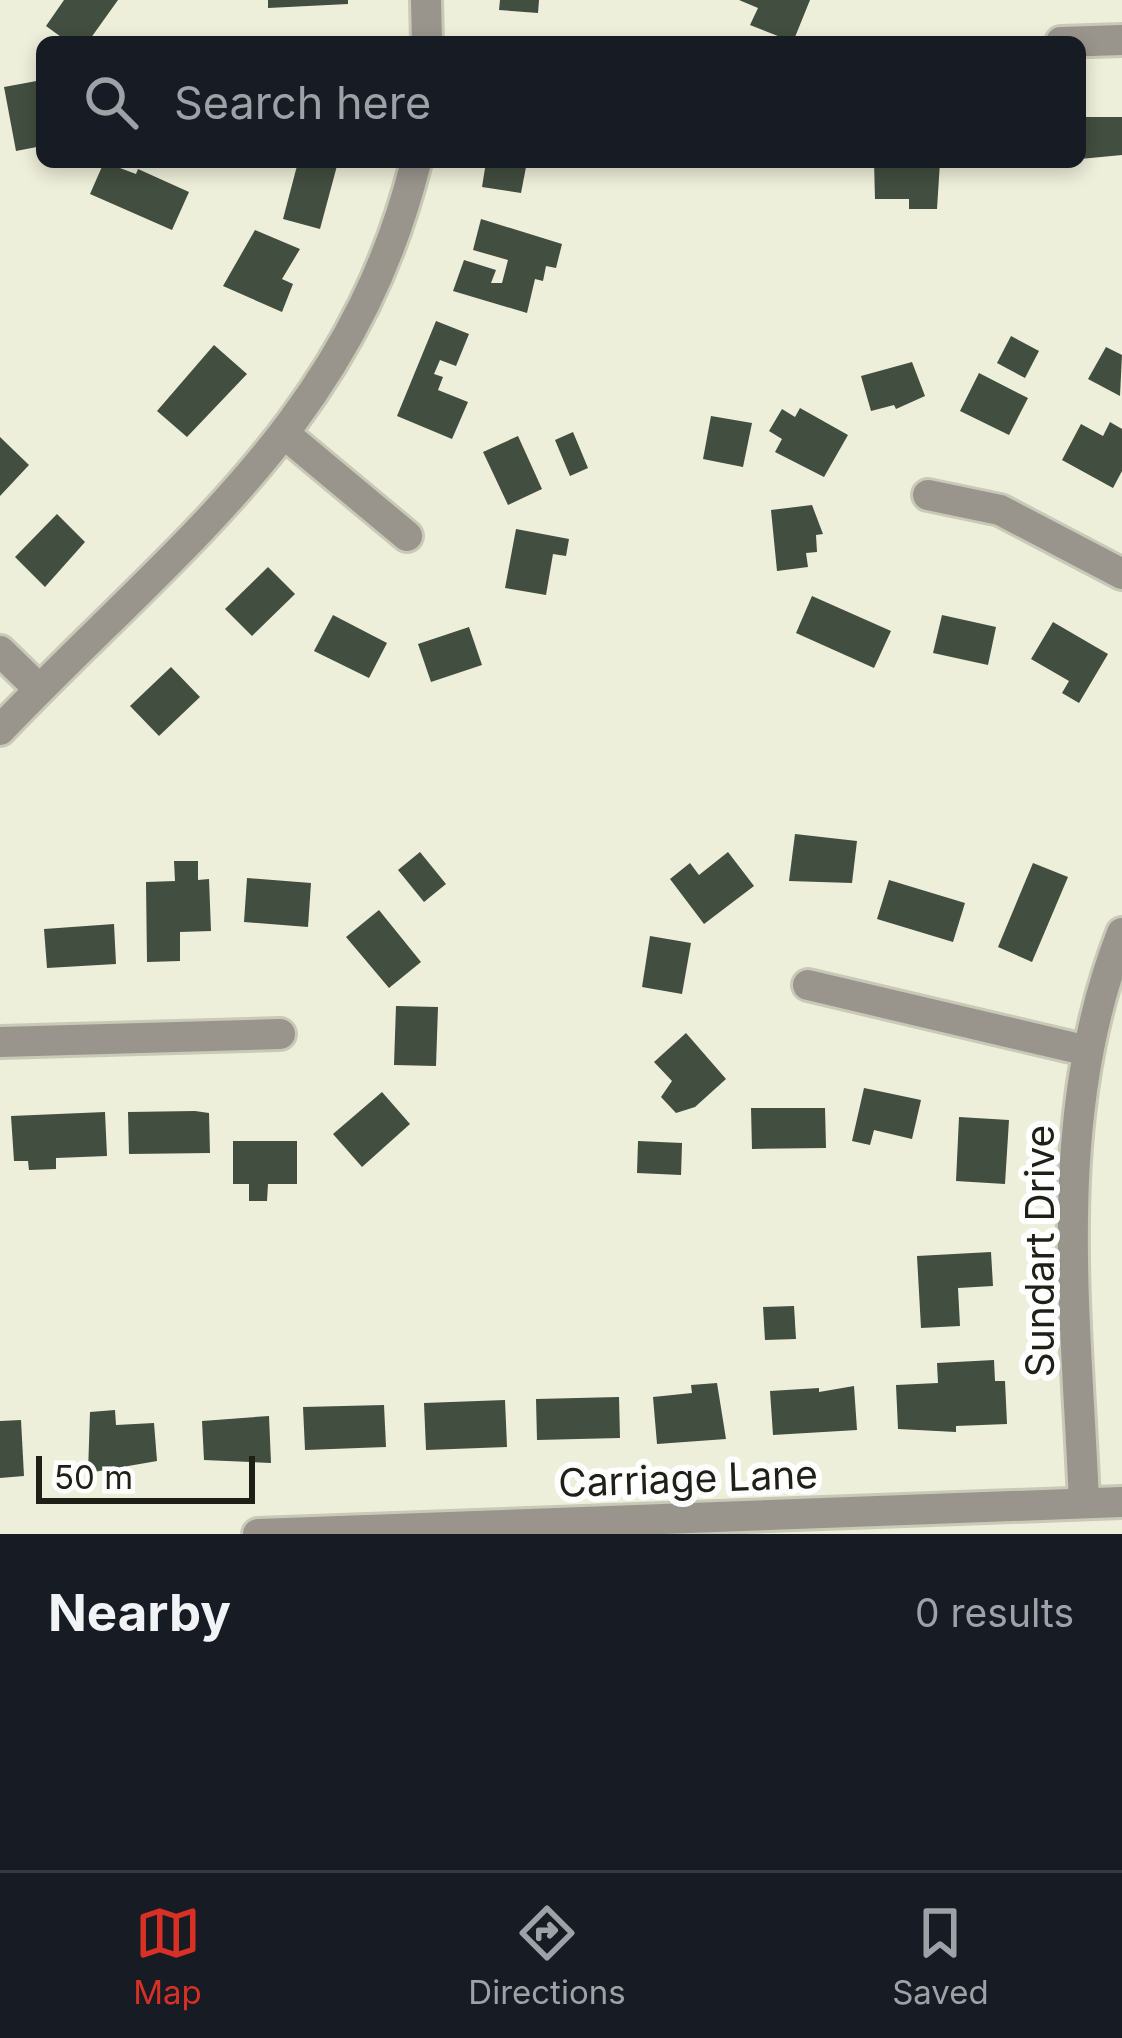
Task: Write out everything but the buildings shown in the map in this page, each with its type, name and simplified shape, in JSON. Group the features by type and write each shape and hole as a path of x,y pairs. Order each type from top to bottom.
{"street":[{"path":"426,0 427,36"},
{"path":"1086,41 1122,40"},
{"path":"0,730 247,483 286,436 383,270 414,168"},
{"path":"286,436 407,536"},
{"path":"928,495 1000,510 1122,574"},
{"path":"0,651 39,689"},
{"name":"Sundart Drive","path":"1084,1502 1071,1175 1088,1051 1122,933"},
{"path":"808,985 1088,1051"},
{"path":"0,1042 280,1034"},
{"name":"Carriage Lane","path":"258,1534 1122,1502"}]}
